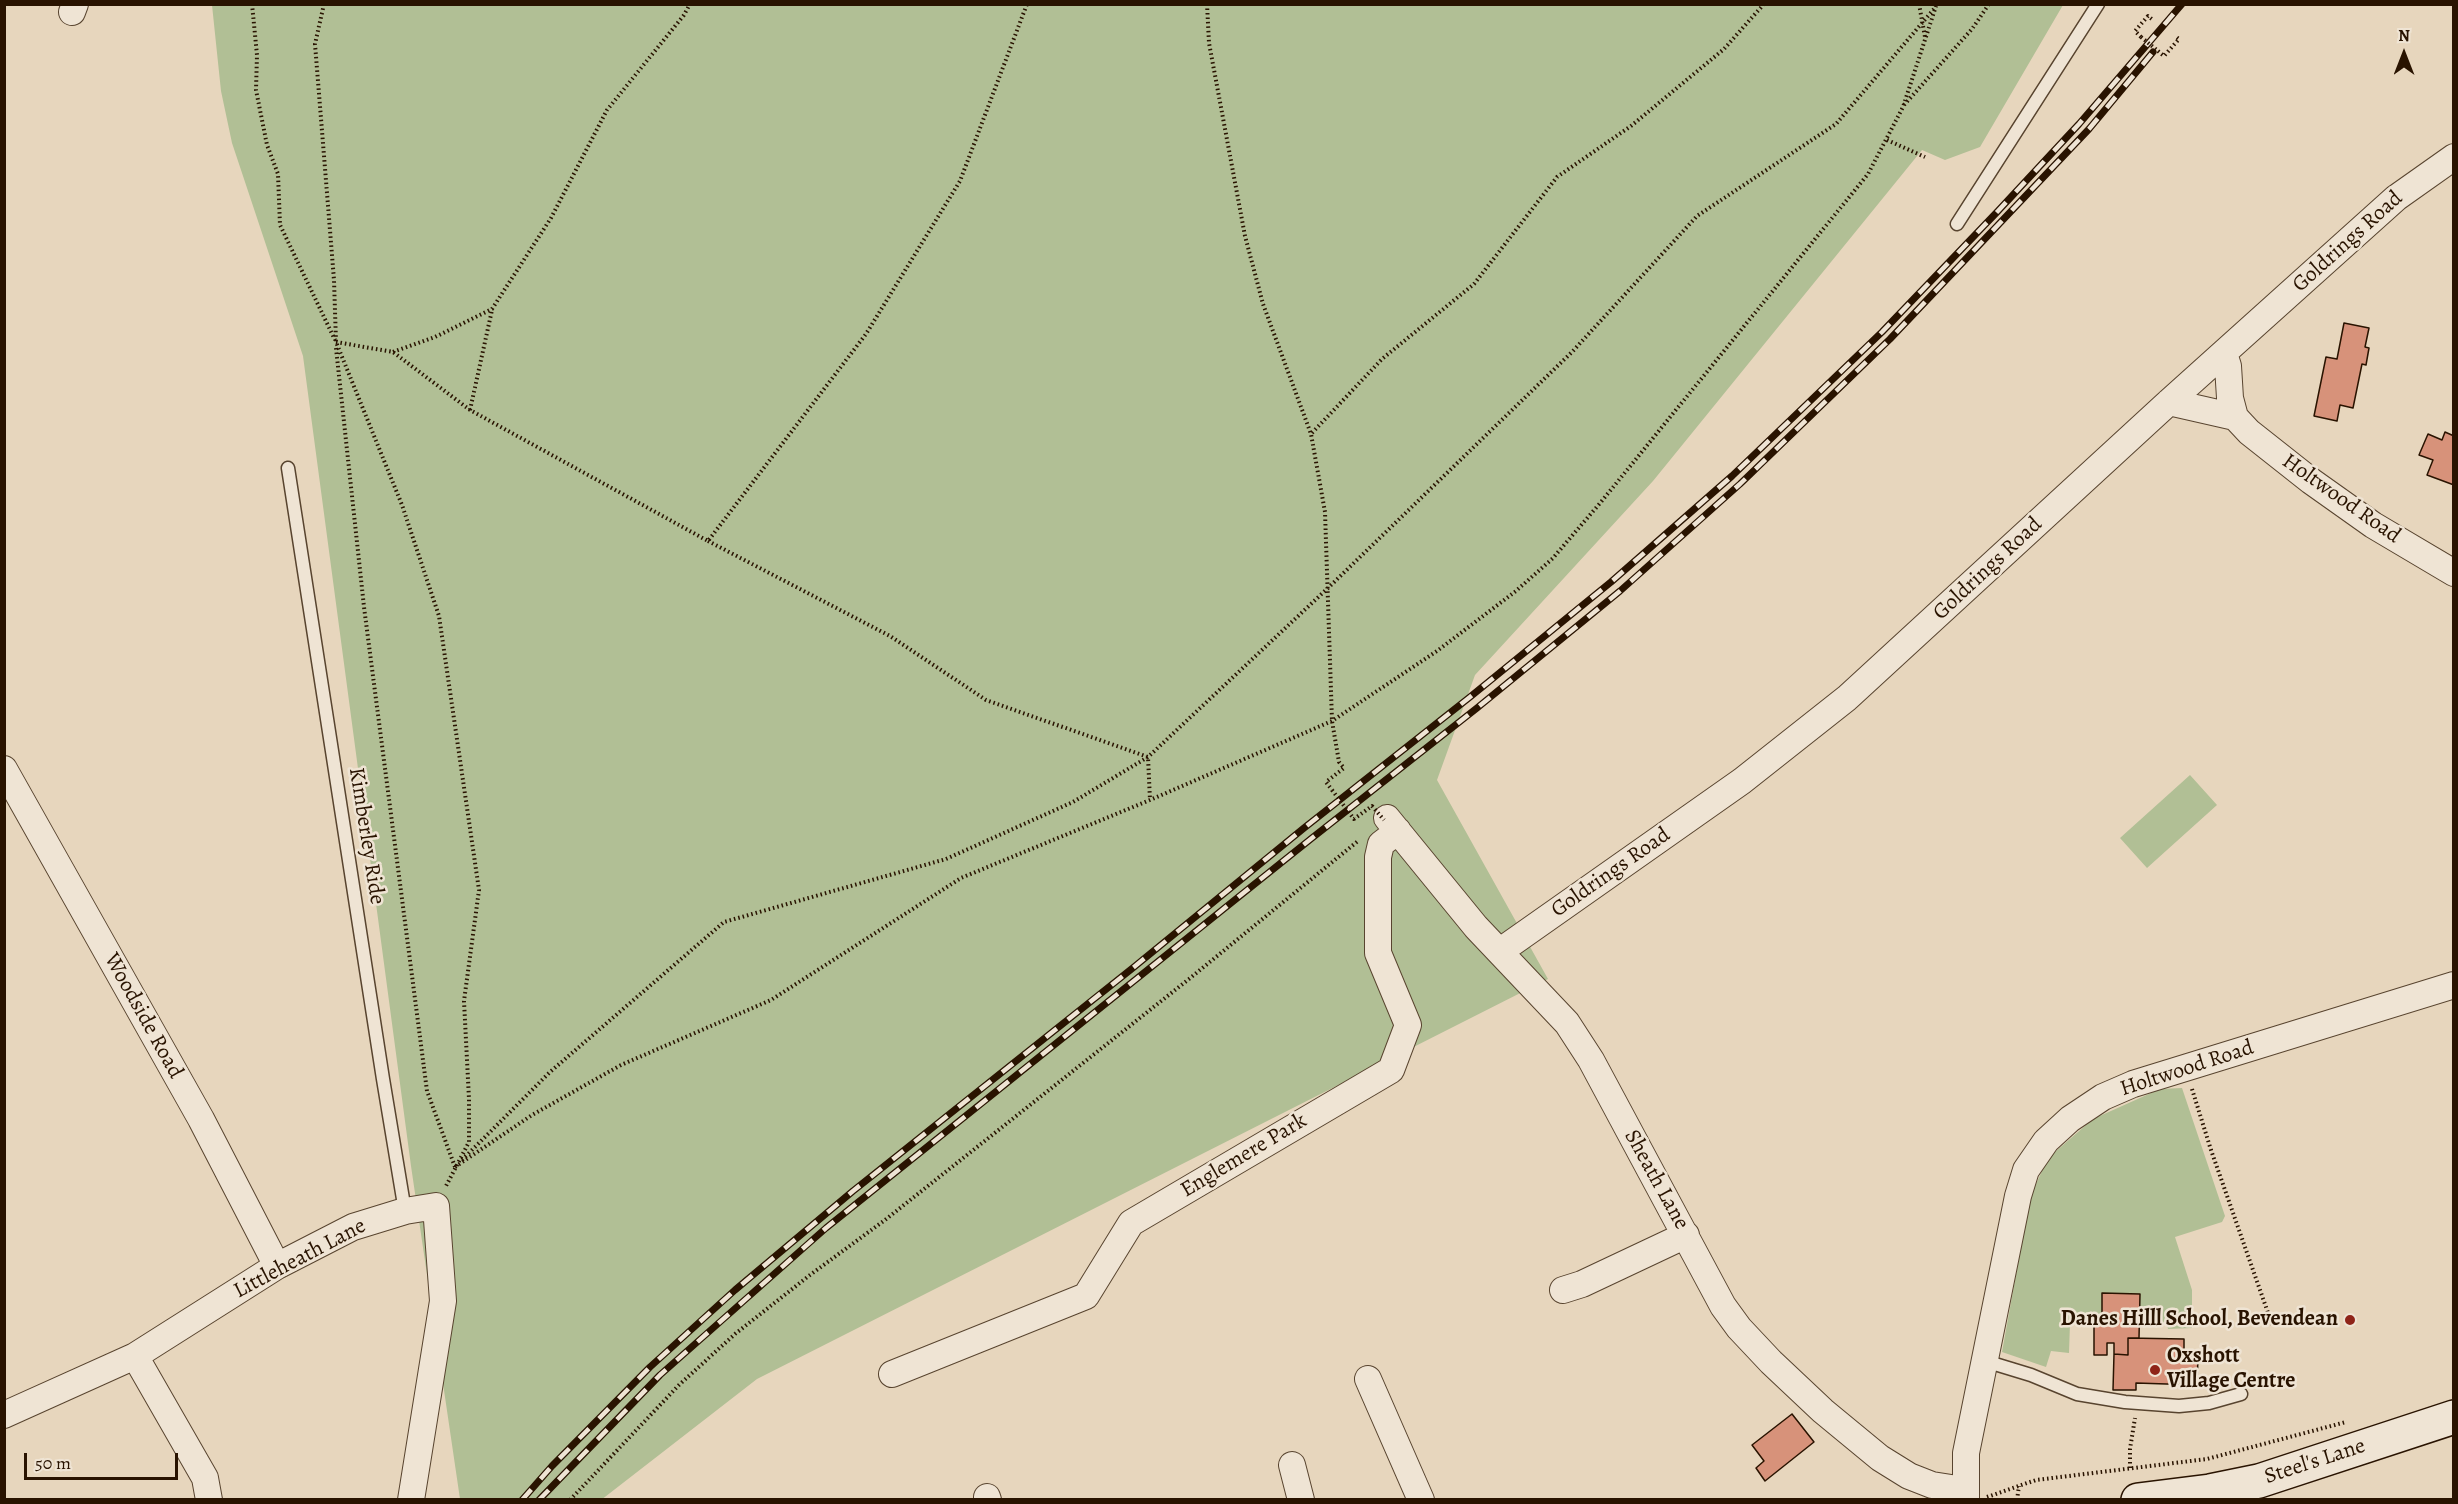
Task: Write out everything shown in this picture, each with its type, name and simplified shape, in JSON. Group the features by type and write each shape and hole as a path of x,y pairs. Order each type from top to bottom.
{"street":[{"name":"Goldrings Road","path":"1501,953 1509,945 1742,781 1847,698 2169,402 2396,198 2454,157"},
{"path":"2169,402 2235,417 2230,398 2228,366 2223,353"},
{"name":"Holtwood Road","path":"2235,417 2249,432 2311,481 2373,525 2454,573"},
{"name":"Woodside Road","path":"4,769 201,1119 277,1266"},
{"name":"Sheath Lane","path":"1387,824 1476,927 1567,1023 1585,1050 1723,1306 1738,1328 1823,1411 1880,1458 1910,1476 1969,1496"},
{"name":"Englemere Park","path":"892,1374 1086,1296 1131,1223 1391,1070 1408,1025 1378,953 1378,856 1387,824"},
{"name":"Holtwood Road","path":"1969,1496 1966,1453 2018,1196 2026,1170 2046,1141 2070,1119 2103,1097 2133,1084 2454,985"},
{"path":"411,1500 443,1301 436,1206"},
{"name":"Littleheath Lane","path":"4,1415 135,1356 277,1266 353,1227 405,1211 436,1206"},
{"path":"1563,1290 1582,1284 1686,1235"},
{"path":"135,1356 205,1478 209,1500"},
{"path":"1368,1379 1421,1500"},
{"name":"Steel's Lane","path":"2138,1500 2210,1491 2259,1481 2454,1417"},
{"path":"1292,1464 1301,1500"}],"lane":[{"path":"1957,224 2098,4"},
{"name":"Kimberley Ride","path":"288,468 405,1211"},
{"path":"1985,1361 2031,1375 2077,1394 2125,1402 2179,1406 2209,1403 2241,1394"}],"path":[{"path":"252,4 257,55 256,90 267,145 278,174 280,225 336,342 402,504 439,616 479,890 464,1001 470,1099 469,1142 436,1206"},
{"path":"324,4 315,44 334,280 336,342 364,607 401,876 427,1091 455,1167"},
{"path":"470,410 492,309 551,218 607,110 684,15 690,4"},
{"path":"708,541 866,333 960,182 1027,4"},
{"path":"1208,4 1209,43 1245,236 1263,304 1311,434 1325,512 1332,721 1339,762 1344,768 1326,782 1354,819 1372,806 1387,824"},
{"path":"1311,434 1382,359 1474,284 1557,177 1631,126 1716,56 1764,4"},
{"path":"1919,4 1925,41"},
{"path":"1903,107 1972,29 1989,4"},
{"path":"455,1167 550,1072 724,922 946,859 1073,802 1148,757 1328,588 1572,352 1697,216 1836,124 1937,5"},
{"path":"455,1167 532,1115 621,1065 771,1000 961,878 1150,800 1332,721 1437,651 1516,591 1552,558 1601,502 1868,174 1903,107 1937,5"},
{"path":"2153,20 2148,16 2135,31 2164,56 2177,37"},
{"path":"1887,141 1925,157"},
{"path":"393,352 435,337 492,309"},
{"path":"336,342 393,352 470,410 708,541 890,636 986,700 1148,757"},
{"path":"1148,757 1150,800"},
{"path":"570,1500 656,1408 735,1334 885,1220 1189,979 1361,838"},
{"path":"2185,1067 2211,1150 2273,1327"},
{"path":"2125,1402 2136,1413 2130,1449 2130,1468"},
{"path":"1969,1496 2036,1480 2207,1459 2355,1420"},
{"path":"2017,1500 2019,1485"}],"green space":[{"path":"212,5 2063,5 1980,147 1945,160 1922,150 1653,481 1475,675 1437,780 1548,979 757,1379 601,1500 460,1499 411,1166 303,356 232,143 221,91"},
{"path":"2190,775 2217,805 2147,868 2120,838"},
{"path":"2182,1088 2225,1216 2222,1222 2175,1237 2192,1290 2192,1328 2168,1329 2167,1323 2139,1323 2102,1294 2102,1323 2070,1323 2069,1353 2051,1351 2046,1367 2002,1352 2030,1197 2048,1158 2093,1119 2160,1089"}],"building":[{"path":"2344,323 2369,328 2365,347 2369,348 2366,365 2362,364 2353,408 2340,405 2337,421 2314,416 2326,357 2337,359"},
{"path":"2445,432 2454,436 2454,485 2427,475 2433,460 2419,455 2428,434 2442,440"},
{"path":"2102,1293 2140,1294 2139,1338 2128,1338 2128,1355 2114,1354 2114,1343 2107,1343 2107,1355 2094,1355 2094,1323 2102,1323"},
{"name":"Oxshott Village Centre","path":"2128,1338 2184,1339 2184,1356 2198,1357 2197,1385 2136,1383 2136,1390 2113,1390 2114,1354 2128,1355"},
{"path":"1792,1414 1814,1442 1765,1481 1756,1468 1764,1461 1752,1445"}],"railway":[{"path":"522,1500 552,1466 650,1367 735,1290 853,1191 1611,582 1732,476 1882,332 1998,211 2079,124 2182,4"},
{"path":"539,1500 660,1375 826,1228 1477,708 1620,591 1740,484 1890,339 2089,129 2153,52"}],"place":[{"name":"Danes Hilll School, Bevendean","path":"2350,1320"},
{"name":"Oxshott Village Centre","path":"2155,1370"}]}
